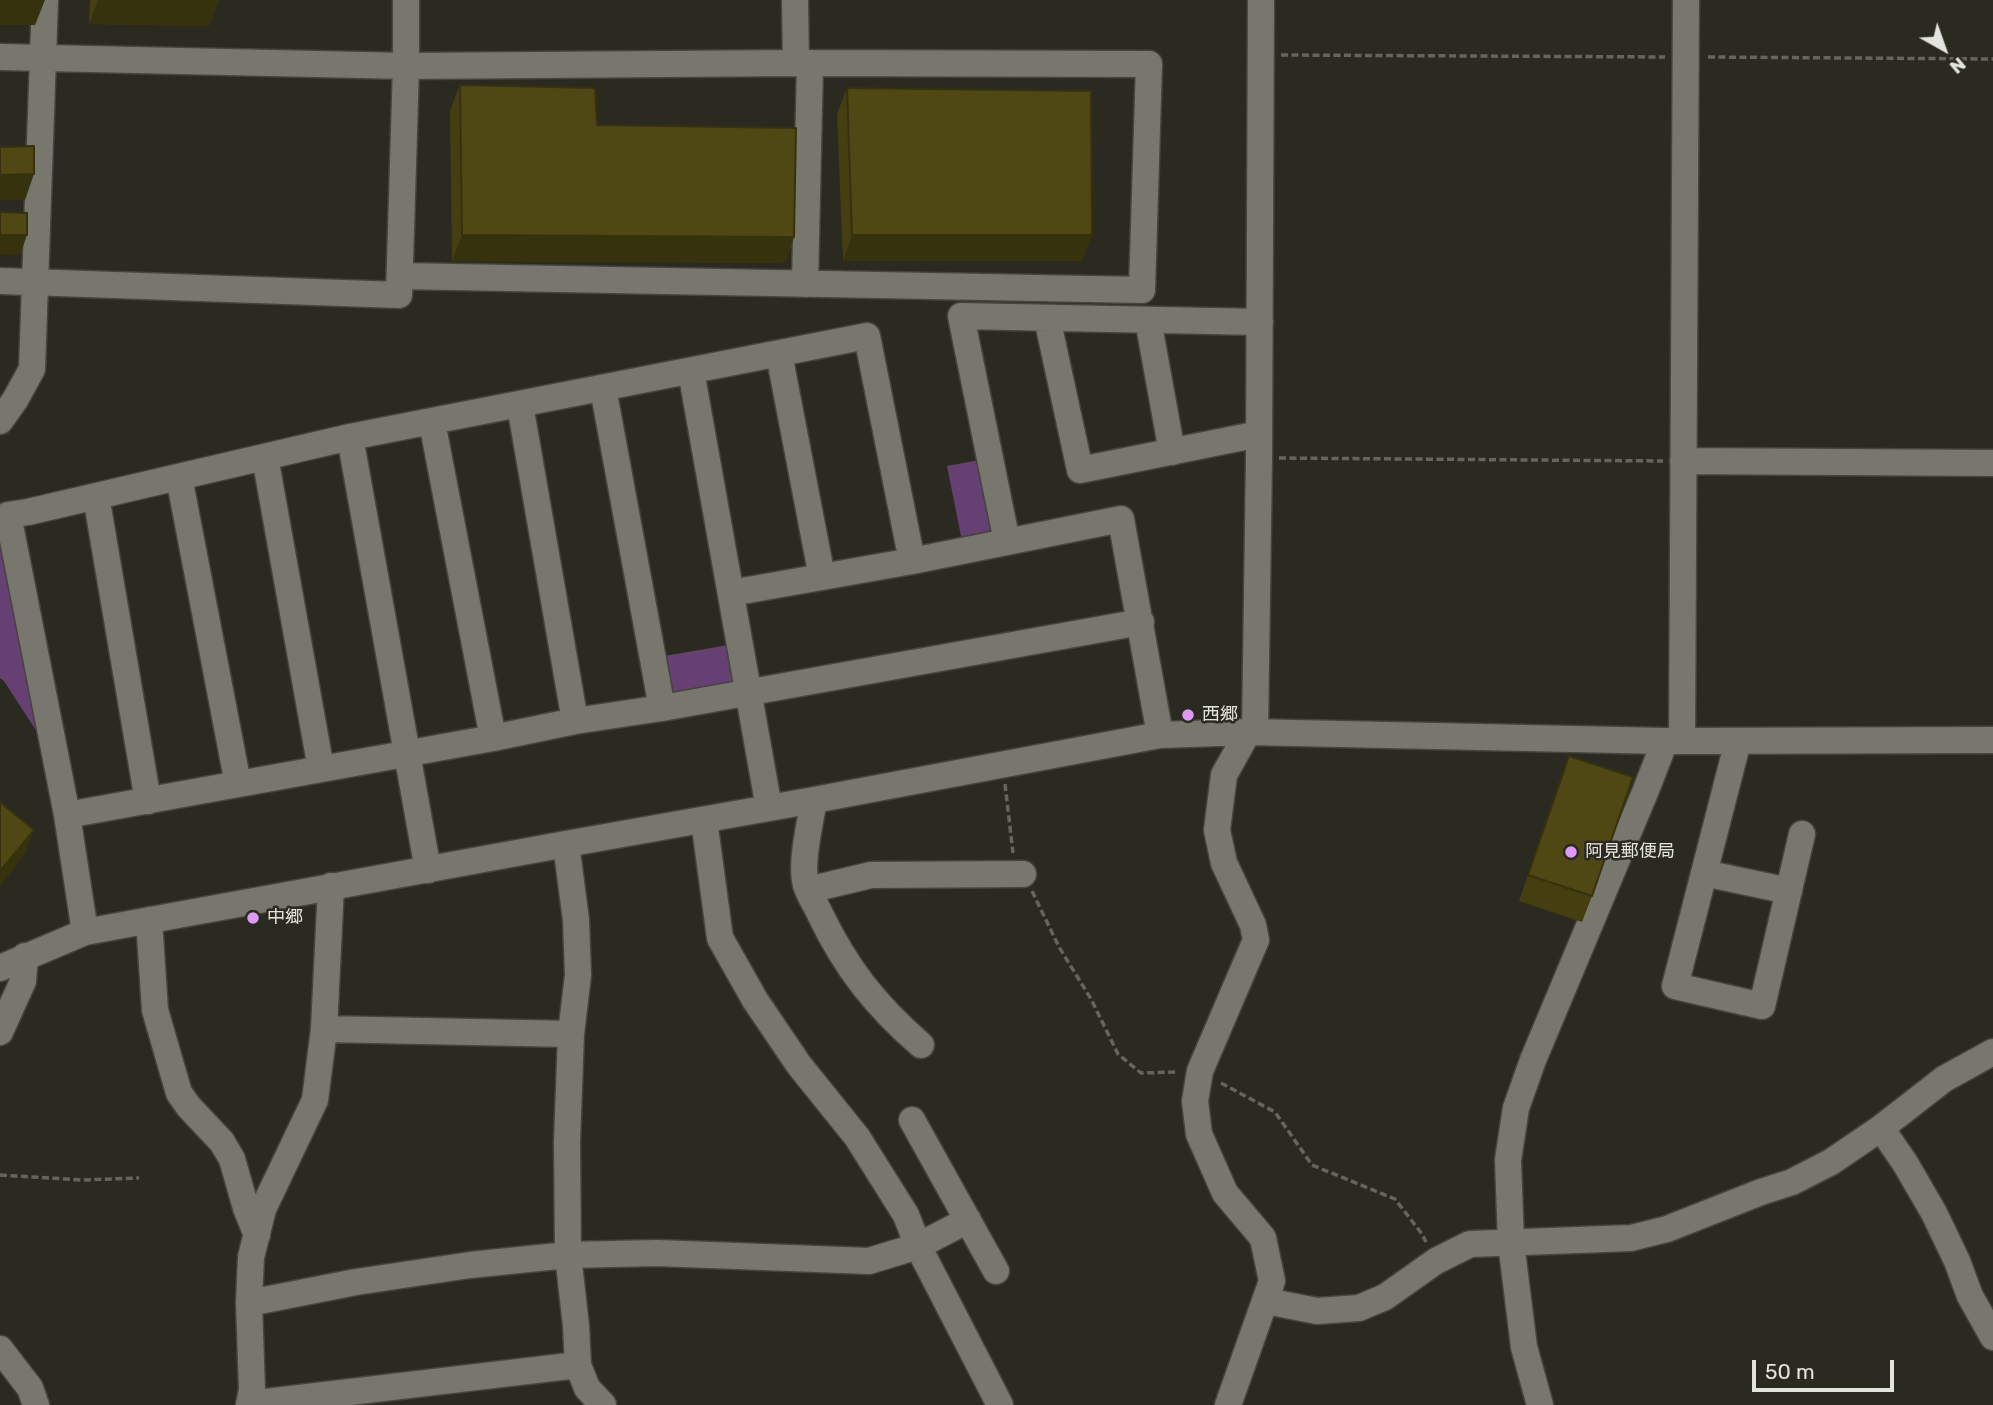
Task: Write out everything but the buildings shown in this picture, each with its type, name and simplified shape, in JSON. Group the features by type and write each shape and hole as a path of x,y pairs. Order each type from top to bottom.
{"street":[{"path":"0,421 32,369 45,0"},
{"path":"0,281 399,295 406,0"},
{"path":"795,0 803,63 805,284"},
{"path":"1228,1405 1272,1281 1263,1238 1225,1193 1199,1134 1195,1101 1200,1071 1256,940 1253,925 1224,863 1217,830 1224,775 1252,732 1259,446 1261,0"},
{"path":"1540,1405 1524,1347 1511,1243 1508,1160 1516,1108 1533,1060 1646,790 1673,741 1683,461 1686,0"},
{"path":"0,57 406,66 1149,64 1142,290 400,276"},
{"path":"1007,542 961,316 1260,322"},
{"path":"1047,318 1080,470 1172,452 1259,446"},
{"path":"1148,320 1172,452"},
{"path":"85,932 67,815 8,515 351,438 867,336 912,561"},
{"path":"779,354 822,578"},
{"path":"691,371 769,808"},
{"path":"603,388 662,708"},
{"path":"520,405 575,721"},
{"path":"432,422 493,738"},
{"path":"351,438 428,870"},
{"path":"265,457 321,769"},
{"path":"1683,461 1993,463"},
{"path":"179,477 238,784"},
{"path":"96,496 148,801"},
{"path":"731,593 912,561 1121,519 1160,735"},
{"path":"67,815 575,721 662,708 1140,622"},
{"path":"0,968 85,932 1160,735 1252,732 1673,741 1993,740"},
{"path":"1738,741 1675,986 1762,1006 1802,834"},
{"path":"814,800 805,855 808,890 835,946 861,984 891,1019 920,1045"},
{"path":"704,820 720,938 755,1000 799,1065 857,1137 906,1215 918,1246 1000,1405"},
{"path":"566,844 576,920 578,975 571,1034 567,1142 568,1255 578,1365 587,1388 603,1405"},
{"path":"1704,873 1789,891"},
{"path":"808,890 871,875 1023,874"},
{"path":"331,886 324,1029 315,1100 263,1209 251,1257 248,1303 252,1390 249,1404 578,1365"},
{"path":"149,920 155,1010 179,1093 222,1142 232,1159 257,1235"},
{"path":"0,1031 23,981 25,956"},
{"path":"324,1029 571,1034"},
{"path":"1266,1301 1317,1311 1359,1308 1385,1297 1436,1261 1470,1244 1631,1238 1667,1229 1792,1182 1831,1162 1881,1128 1944,1079 1993,1052"},
{"path":"912,1120 996,1271"},
{"path":"1881,1128 1934,1213 1970,1296 1993,1336"},
{"path":"248,1303 356,1282 470,1265 568,1255 657,1253 869,1261 918,1246 968,1220"},
{"path":"0,1349 30,1388 36,1405"}],"path":[{"path":"1261,54 1993,60"},
{"path":"1259,446 1683,461"},
{"path":"1003,765 1012,851 1059,947 1091,999 1118,1054 1141,1073 1200,1071 1275,1112 1312,1165 1395,1199 1422,1234 1436,1261"},
{"path":"0,1175 82,1180 139,1178"}],"shaded area":[{"path":"990,458 1007,542 964,551 947,466"},
{"path":"0,523 39,735 0,678"},
{"path":"740,643 749,692 662,708 653,658"}],"place":[{"name":"西郷","path":"1188,715"},
{"name":"阿見郵便局","path":"1571,852"},
{"name":"中郷","path":"253,918"}]}
